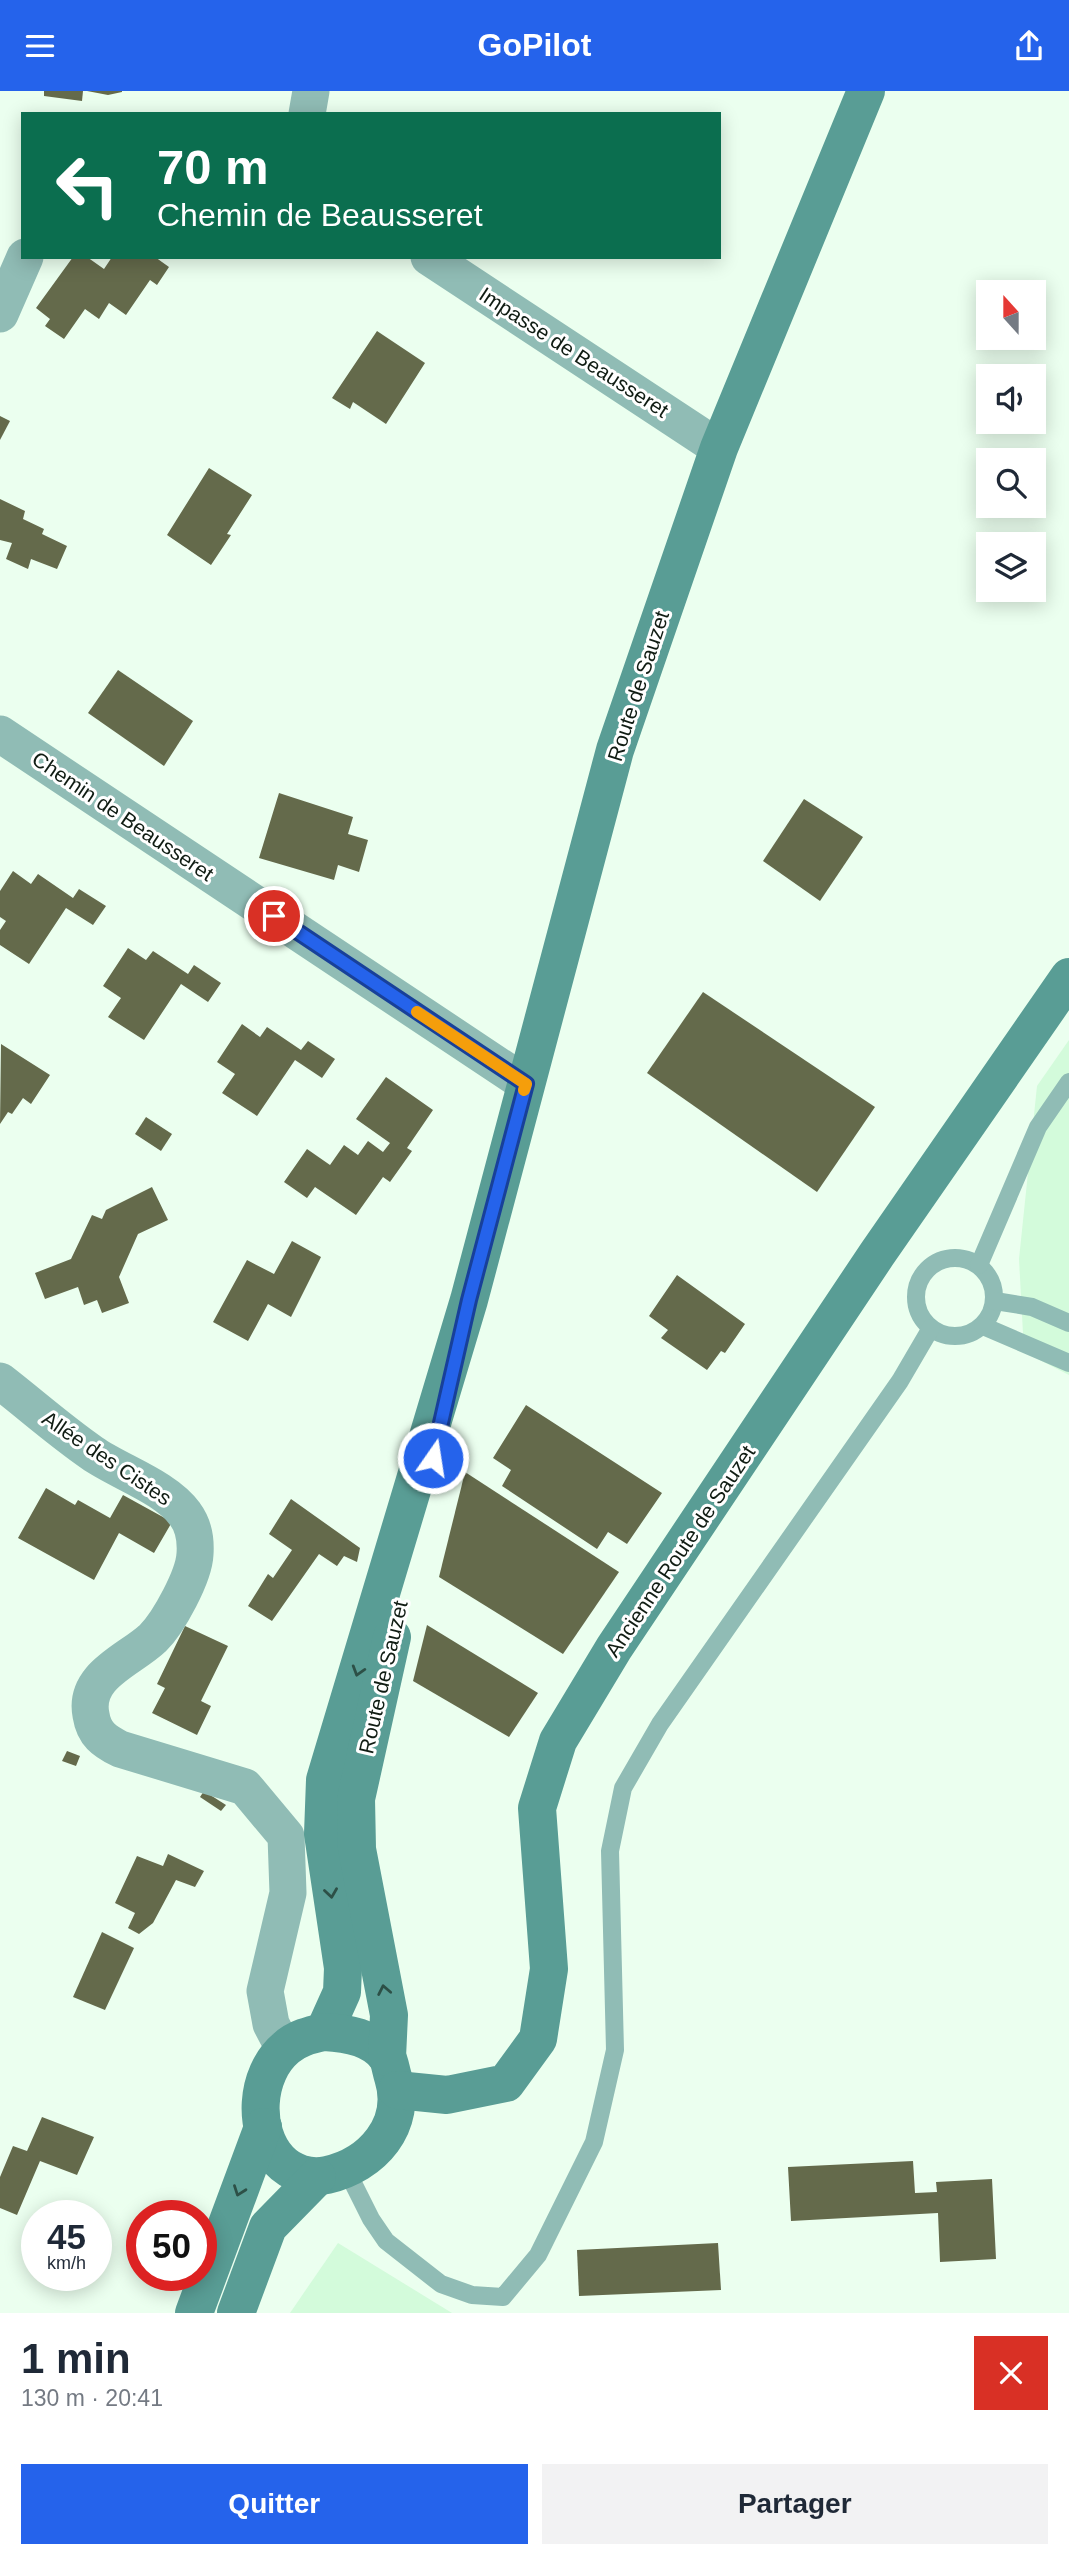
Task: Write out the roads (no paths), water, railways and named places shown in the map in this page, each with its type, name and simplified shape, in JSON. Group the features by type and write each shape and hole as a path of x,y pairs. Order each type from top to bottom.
{"main road":[{"name":"Route de Sauzet","path":"324,2032 342,1992 343,1968 323,1834 325,1780 469,1300 615,750 719,448 866,91"},
{"name":"Ancienne Route de Sauzet","path":"392,2074 447,2095 506,2083 538,2039 549,1969 537,1808 558,1741 614,1648 877,1254 1069,977"},
{"name":"Route de Sauzet","path":"392,2074 388,2014 357,1849 356,1799 469,1300"},
{"path":"236,2313 268,2227 332,2174 368,2158 384,2138 394,2115 392,2074 369,2042 348,2033 324,2032 303,2037 284,2049 271,2066 263,2085 260,2106 268,2146 280,2162 297,2173 332,2174"},
{"path":"194,2313 263,2127"}],"street":[{"path":"307,112 311,91"},
{"path":"0,314 24,259"},
{"name":"Impasse de Beausseret","path":"432,259 719,448"},
{"name":"Chemin de Beausseret","path":"0,734 526,1084"},
{"name":"Allée des Cistes","path":"0,1381 93,1454 167,1497 184,1513 195,1533 195,1557 179,1601 153,1638 116,1663 95,1686 89,1705 92,1723 102,1741 120,1749 245,1787 286,1836 288,1893 265,1991 271,2024 284,2049"}],"lane":[{"path":"979,1265 1038,1127 1069,1082"},
{"path":"953,1257 967,1259 979,1265 989,1275 995,1301 991,1315 983,1326 958,1336 944,1335 922,1318 917,1306 916,1292 920,1279 928,1268 940,1260 953,1257"},
{"path":"995,1301 1032,1307 1069,1323"},
{"path":"983,1326 1069,1363"},
{"path":"332,2174 371,2219 386,2241 441,2284 472,2295 503,2297 538,2255 594,2142 615,2050 610,1851 623,1788 660,1724 901,1381 932,1328"}]}
